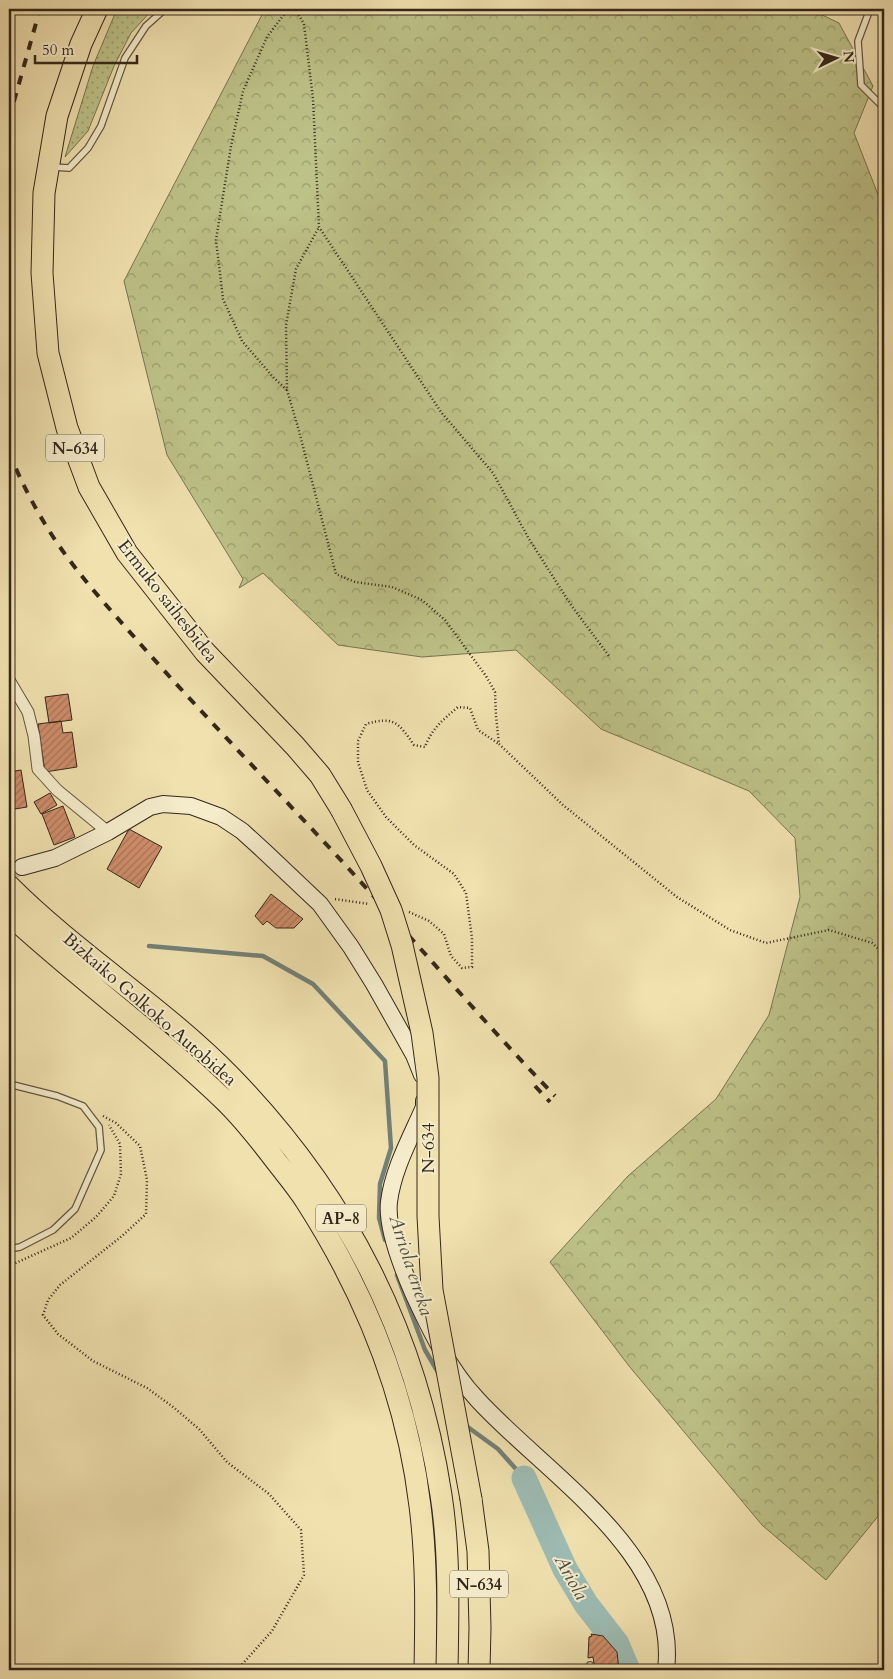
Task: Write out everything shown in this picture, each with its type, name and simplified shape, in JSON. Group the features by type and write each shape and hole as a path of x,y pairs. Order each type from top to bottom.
{"highway":[{"name":"Ermuko saihesbidea","path":"96,9 80,44 57,116 44,193 42,273 48,353 67,428 89,486 127,553 205,652 320,775 341,809"},
{"name":"N-634","path":"341,809 371,866 391,910 402,945 422,1033 428,1078 428,1216 432,1290 471,1499 478,1551 479,1670"},
{"name":"Bizkaiko Golkoko Autobidea","path":"9,886 68,940 181,1032 231,1077 280,1132 324,1189 358,1246 382,1294 406,1353 431,1438 441,1497 446,1548 447,1670"},
{"name":"Bizkaiko Golkoko Autobidea","path":"9,914 46,948 165,1046 224,1100 265,1147 305,1199 340,1257 364,1306 385,1359 400,1406 409,1444 420,1504 424,1550 425,1670"}],"street":[{"path":"9,680 28,712 34,736 38,769 57,790 108,832"},
{"path":"22,867 55,858 108,832 150,807 163,804 191,806 221,817 242,831 320,904 351,947 414,1055 426,1084 424,1107 394,1177 389,1204 392,1232 406,1278 447,1359 476,1399 585,1502 632,1554 646,1577 664,1622 668,1653 666,1670"}],"lane":[{"path":"48,167 69,168 88,148 101,126 125,58 146,26 165,9"},
{"path":"870,9 858,41 861,85 884,108"},
{"path":"9,1084 57,1096 84,1106 99,1127 101,1150 75,1209 53,1230 20,1247 9,1249"}],"path":[{"path":"287,390 242,341 223,298 216,240 231,146 244,91 267,37 288,9"},
{"path":"295,9 304,24 312,98 319,228 441,412 493,472 529,539 571,605 609,656"},
{"path":"319,228 296,269 286,325 287,390 336,574 356,582 392,587 422,600 445,620 486,676 495,692 499,744"},
{"path":"407,911 429,921 444,934 451,956 462,968 472,967 472,938 466,893 454,874 414,845 386,817 367,790 358,762 358,741 366,724 384,719 401,726 414,745 426,747 430,734 443,720 458,707 470,708 478,730 499,744 563,805 677,897 730,930 766,943 829,930 872,943 884,954"},
{"path":"313,897 371,905"},
{"path":"84,1106 116,1123 140,1146 147,1180 146,1214 122,1236 60,1285 48,1300 43,1315 58,1334 93,1361 148,1388 200,1429 227,1462 269,1494 300,1530 304,1575 272,1631 238,1670"}],"green space":[{"path":"117,9 153,9 131,33 114,66 88,131 65,157 93,66"},
{"path":"265,9 816,9 816,12 839,23 873,86 854,133 884,210 884,1509 826,1580 762,1525 629,1366 550,1262 628,1176 716,1099 769,1015 800,897 795,838 749,791 601,729 516,650 422,657 338,645 263,573 239,588 243,579 167,455 124,281"}],"building":[{"path":"68,694 72,720 49,723 45,697"},
{"path":"61,721 63,733 72,732 77,767 45,772 38,724"},
{"path":"21,770 27,807 9,810 9,772"},
{"path":"50,793 57,805 41,814 34,802"},
{"path":"63,806 75,837 54,845 42,814"},
{"path":"129,829 162,847 139,888 107,869"},
{"path":"271,894 303,919 294,928 276,928 267,921 263,925 255,916"},
{"path":"591,1634 603,1636 617,1652 619,1670 595,1670 593,1657 588,1658 589,1637 592,1636"}],"waterway":[{"name":"Arriola erreka","path":"149,946 263,956 313,984 385,1061 391,1148 380,1184 379,1218 385,1240"},
{"name":"Arriola erreka","path":"397,1275 425,1350 439,1374"},
{"name":"Arriola erreka","path":"465,1425 498,1449 524,1478"},
{"name":"Ariola","path":"524,1478 565,1569 586,1604 617,1644 628,1670"}],"tunnel":[{"path":"9,872 22,867"}],"railway":[{"path":"9,119 40,9"},
{"path":"9,452 45,524 91,588 555,1096"},
{"path":"385,918 409,947"},
{"path":"535,1086 550,1102"}]}
